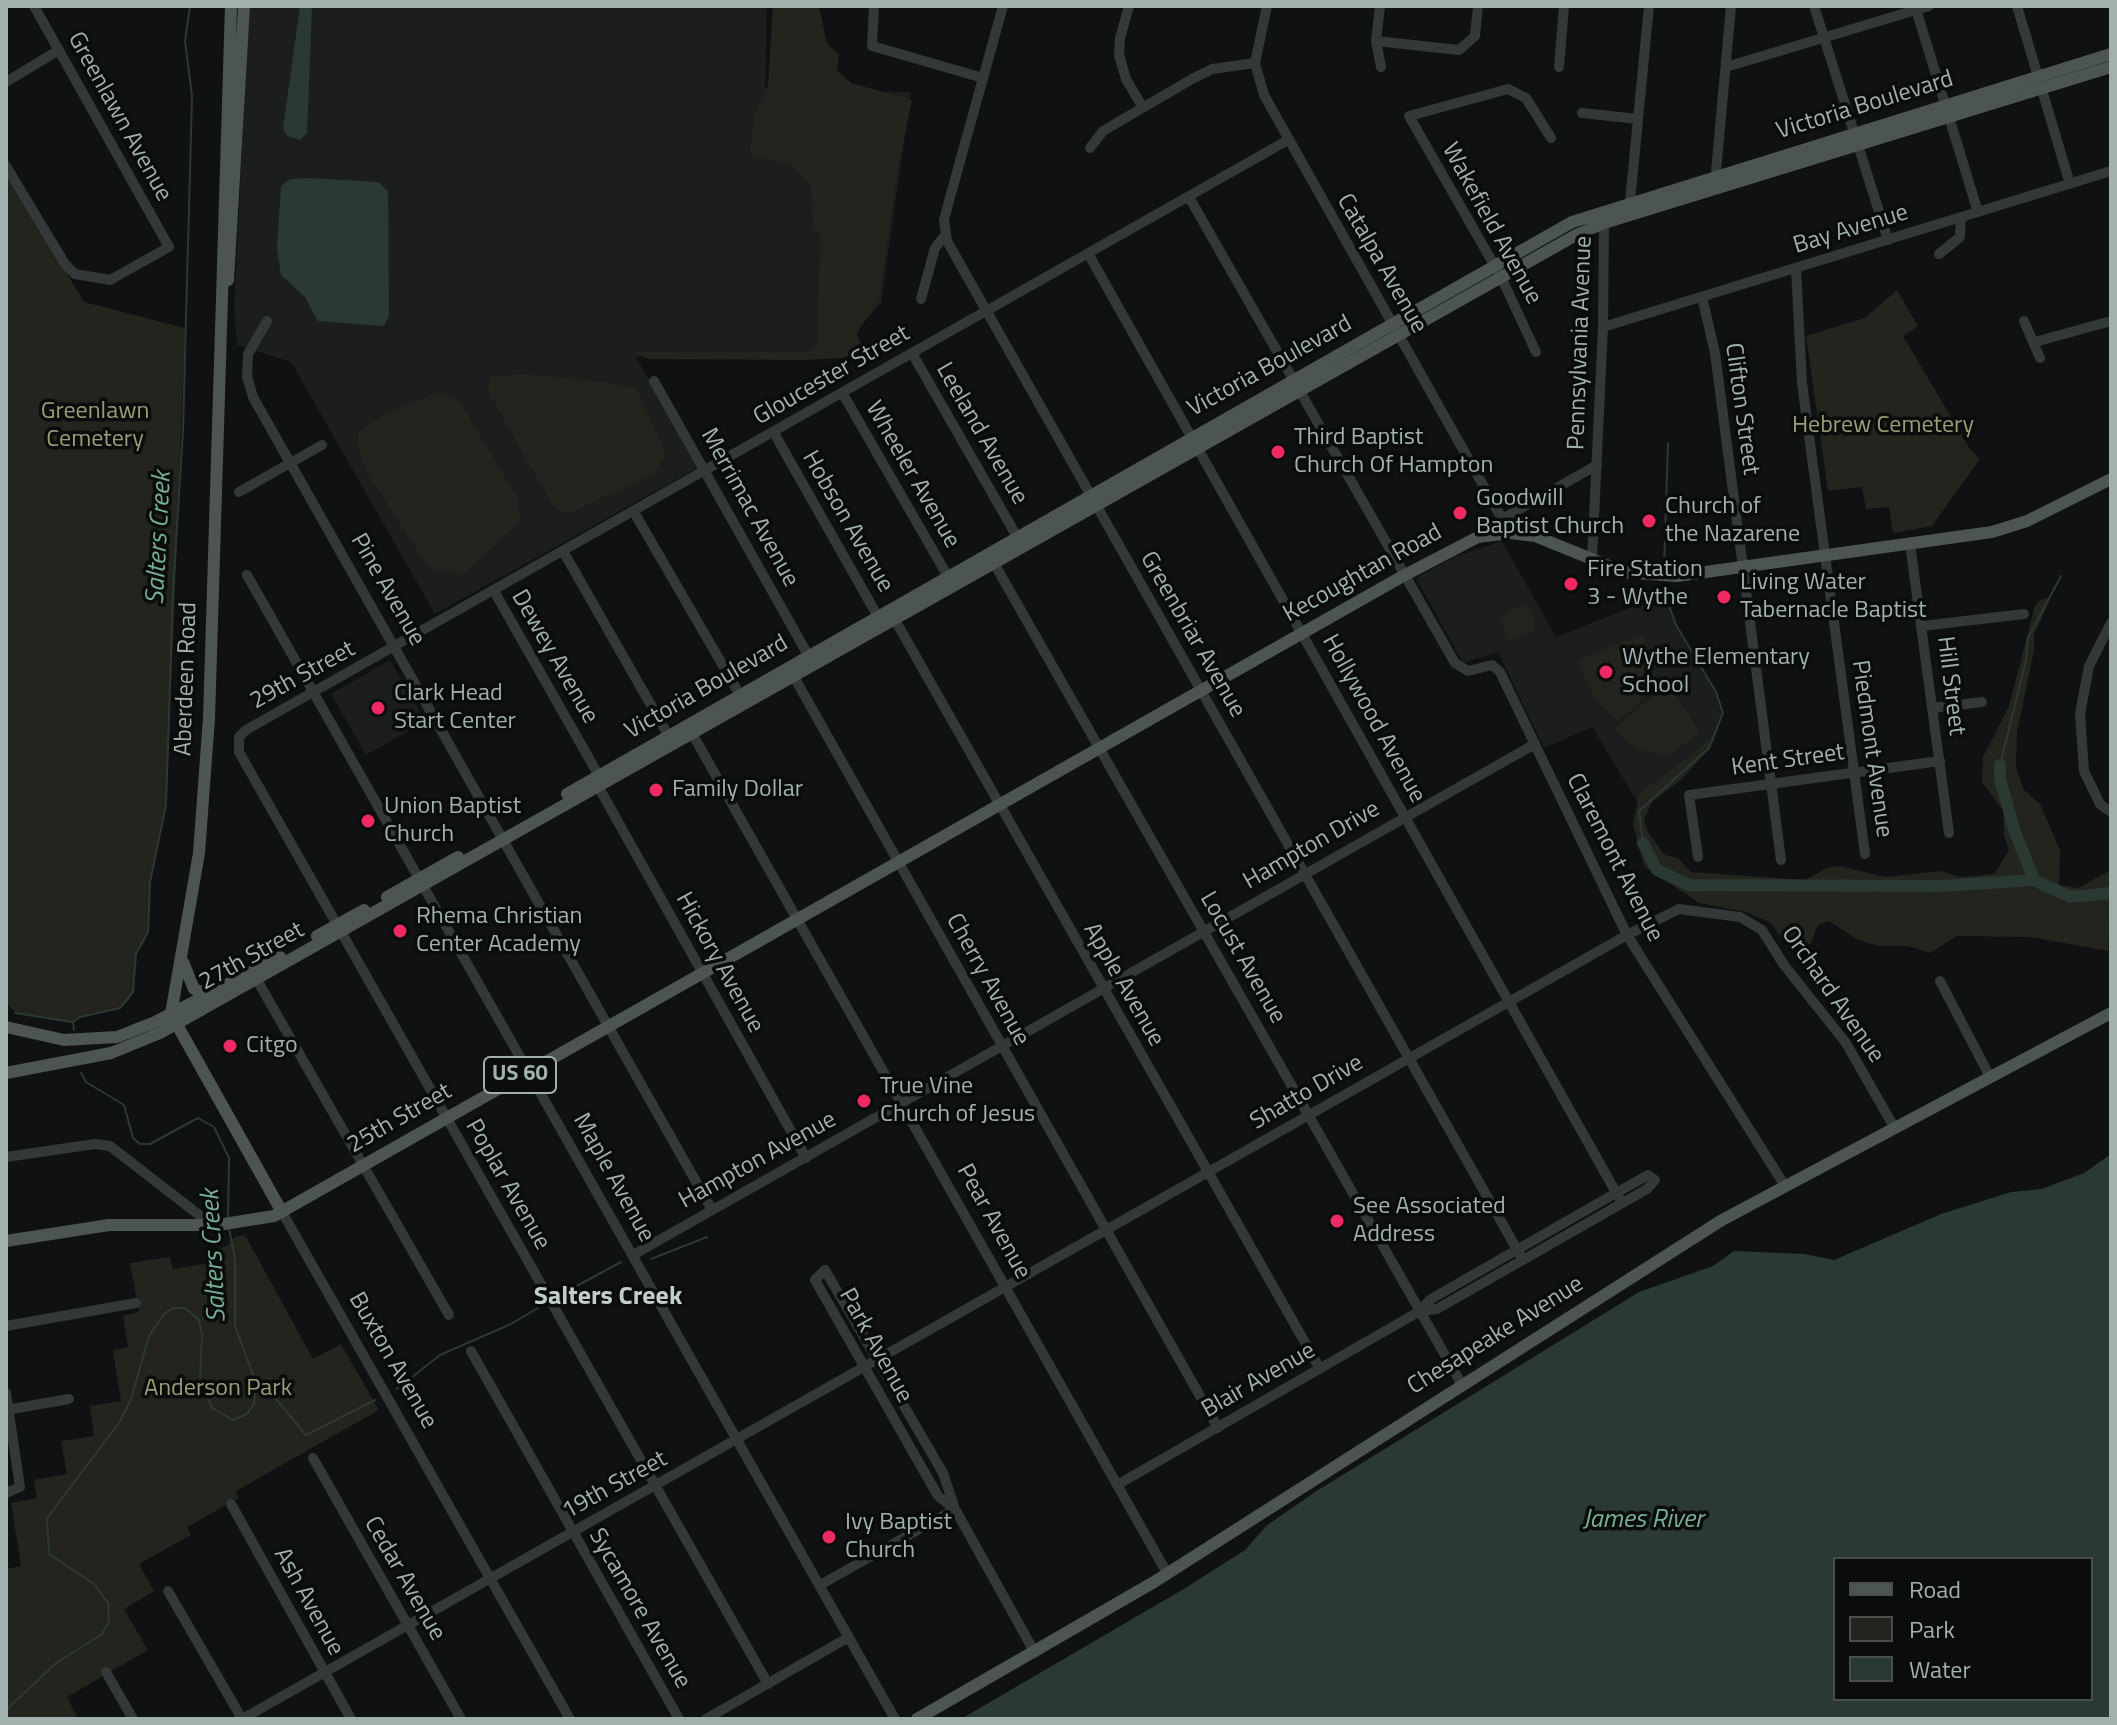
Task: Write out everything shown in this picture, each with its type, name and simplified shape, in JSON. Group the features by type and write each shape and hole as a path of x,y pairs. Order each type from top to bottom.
{"main road":[{"name":"Aberdeen Road","path":"174,1019 199,853 208,743 231,6"},
{"name":"Aberdeen Road","path":"222,331 232,251 244,6"},
{"name":"Victoria Boulevard","path":"1498,271 1604,223 1715,182 2039,82 2111,54"},
{"name":"Victoria Boulevard","path":"2039,82 2111,67"},
{"name":"Victoria Boulevard","path":"502,836 690,729 794,677 894,620 991,558 1498,271 1572,222 1630,202 1715,182"},
{"name":"Kecoughtan Road","path":"866,880 1403,576 1478,537 1510,533 1547,539 1624,572 1659,577 1826,556 2011,527 2111,479"},
{"name":"Victoria Boulevard","path":"690,729 740,695 947,575 991,558 1016,535 1094,500"},
{"name":"27th Street","path":"6,1073 111,1053 502,836"},
{"name":"25th Street","path":"6,1241 109,1225 239,1224 282,1212 866,880"},
{"path":"181,959 187,979 194,989 202,992 216,989"},
{"name":"27th Street","path":"174,1019 216,989 255,975"},
{"name":"Chesapeake Avenue","path":"917,1719 1035,1653 1167,1573 1461,1383 1722,1220 1989,1075 2111,1013"},
{"path":"6,1027 35,1036 89,1041 174,1019"},
{"name":"Buxton Avenue","path":"174,1019 282,1212"}],"street":[{"name":"Greenlawn Avenue","path":"6,166 65,264 80,276 110,280 169,247 34,6"},
{"path":"874,6 872,46 983,78"},
{"path":"921,299 935,248 946,234 944,220 1003,6"},
{"path":"1129,6 1120,38 1119,55 1126,79 1142,106"},
{"name":"Catalpa Avenue","path":"1267,6 1255,63 1264,95 1510,533"},
{"path":"1380,6 1376,41 1381,67"},
{"path":"1376,41 1459,50 1475,36 1478,6"},
{"path":"1559,67 1564,6"},
{"path":"1630,202 1649,6"},
{"path":"1715,182 1731,6"},
{"path":"1814,6 1888,240"},
{"path":"1726,67 1929,6"},
{"path":"2017,6 2070,184"},
{"path":"1916,8 1978,212"},
{"path":"6,82 59,50"},
{"path":"1090,148 1103,131 1142,106 1212,69 1255,63"},
{"name":"Wakefield Avenue","path":"1536,352 1498,271 1409,116 1508,89 1526,98 1551,138"},
{"path":"1582,113 1638,119"},
{"name":"Gloucester Street","path":"396,646 843,394 985,309 1089,255 1288,140"},
{"name":"Bay Avenue","path":"1603,327 2111,171"},
{"path":"1189,197 1403,576"},
{"path":"1939,254 1960,237 1961,217"},
{"name":"Pennsylvania Avenue","path":"1592,560 1603,327 1604,223"},
{"name":"Greenbriar Avenue","path":"946,234 985,309 1521,1255"},
{"name":"Hollywood Avenue","path":"1089,255 1619,1198"},
{"name":"Piedmont Avenue","path":"1796,268 1802,383 1865,854"},
{"name":"Clifton Street","path":"1702,297 1715,353 1781,860"},
{"name":"Pine Avenue","path":"267,321 249,350 248,383 712,1210"},
{"path":"2024,321 2040,358"},
{"path":"2035,342 2111,321"},
{"name":"Leeland Avenue","path":"912,353 1016,535"},
{"name":"Merrimac Avenue","path":"654,381 808,655"},
{"name":"Wheeler Avenue","path":"843,394 947,575"},
{"name":"Hobson Avenue","path":"774,433 877,615 894,620"},
{"path":"239,492 322,445"},
{"path":"1502,519 1597,465"},
{"path":"634,512 740,695"},
{"name":"Hill Street","path":"1910,544 1949,833"},
{"path":"563,551 671,740"},
{"name":"Locust Avenue","path":"991,558 1461,1383"},
{"name":"Maple Avenue","path":"247,575 895,1719"},
{"name":"Claremont Avenue","path":"1403,576 1457,667 1468,671 1488,665 1498,669 1627,935 1785,1186"},
{"name":"Dewey Avenue","path":"494,591 598,781"},
{"path":"1922,626 2024,614"},
{"name":"Apple Avenue","path":"894,620 1320,1369"},
{"path":"2111,623 2089,666 2080,714 2087,780 2100,804 2111,812"},
{"name":"29th Street","path":"238,747 246,730 396,646"},
{"name":"Cherry Avenue","path":"794,677 1218,1428"},
{"path":"1933,708 1982,702"},
{"name":"Pear Avenue","path":"690,729 1167,1573"},
{"name":"Hampton Drive","path":"902,1102 1535,744"},
{"name":"Poplar Avenue","path":"238,747 768,1684"},
{"name":"Kent Street","path":"1698,857 1689,795 1940,761"},
{"name":"Hickory Avenue","path":"598,781 806,1158"},
{"name":"Orchard Avenue","path":"1627,935 1670,912 1688,907 1740,917 1757,925 1846,1043 1894,1127"},
{"name":"Shatto Drive","path":"1007,1286 1627,935"},
{"path":"255,975 449,1315"},
{"path":"1940,981 1989,1075"},
{"name":"Hampton Avenue","path":"633,1255 902,1102"},
{"path":"6,1157 95,1144 110,1146 215,1225"},
{"name":"Blair Avenue","path":"1117,1485 1420,1311 1431,1299 1521,1255 1619,1198"},
{"name":"Buxton Avenue","path":"282,1212 570,1719"},
{"name":"Park Avenue","path":"955,1509 938,1496 815,1280 825,1270 917,1426 950,1487 955,1509 1035,1653"},
{"name":"19th Street","path":"242,1719 1007,1286"},
{"path":"6,1326 136,1303"},
{"name":"Sycamore Avenue","path":"471,1351 679,1719"},
{"path":"6,1393 20,1487 6,1493"},
{"path":"7,1410 69,1399"},
{"name":"Park Avenue","path":"903,1436 917,1426"},
{"name":"Cedar Avenue","path":"313,1458 461,1719"},
{"name":"Ash Avenue","path":"231,1504 351,1719"},
{"path":"820,1585 955,1509"},
{"path":"168,1591 242,1719"},
{"path":"706,1719 849,1637"},
{"path":"106,1672 133,1719"}],"shaded area":[{"path":"249,6 767,6 765,88 911,92 881,303 834,356 636,357 697,468 435,614 291,362 237,345 234,308"},
{"name":"Wythe Elementary School","path":"1502,541 1556,637 1665,594 1681,636 1716,692 1723,713 1714,741 1641,808 1592,727 1544,748 1498,652 1463,663 1416,578 1454,557"},
{"name":"Clark Head Start Center","path":"390,660 425,722 366,755 331,694"}],"green space":[{"path":"773,6 819,6 827,44 839,54 837,70 851,83 912,100 897,174 879,299 857,333 863,352 842,358 807,360 649,359 632,351 808,352 818,341 820,234 813,229 811,185 791,163 753,157 750,153 754,115 768,85"},
{"name":"Greenlawn Cemetery","path":"6,172 84,302 185,328 166,805 150,882 148,932 136,955 134,989 129,1000 120,1008 90,1013 73,1022 16,1013 6,1003"},
{"name":"Hebrew Cemetery","path":"1897,290 1918,326 1903,336 1970,449 1980,459 1932,526 1893,533 1889,507 1866,509 1862,487 1828,491 1806,336 1865,318"},
{"path":"523,374 612,383 637,389 666,454 654,473 568,514 553,506 488,391 490,377"},
{"path":"436,393 458,399 517,497 521,521 463,574 429,568 370,477 359,452 358,432 386,414"},
{"path":"2051,597 2034,635 2034,651 2017,732 2016,768 2024,790 2040,804 2060,850 2059,885 2078,888 2111,870 2108,951 2030,937 1957,936 1930,953 1908,946 1877,946 1855,938 1829,921 1818,925 1810,944 1797,953 1788,948 1771,923 1746,912 1699,903 1644,866 1633,824 1639,794 1709,741 1711,747 1682,779 1652,802 1644,820 1649,834 1665,855 1678,858 1691,872 1805,880 1829,867 1841,866 1885,877 1941,871 1961,877 1994,874 2009,850 2004,835 2003,810 1982,782 1983,757 2009,706 2035,606 2040,600"},
{"path":"1524,603 1535,623 1532,631 1510,642 1499,619"},
{"path":"1643,635 1651,660 1649,681 1637,705 1617,721 1596,700 1578,664 1581,658"},
{"path":"1666,686 1671,687 1699,731 1669,757 1641,750 1624,740 1615,728"},
{"name":"Anderson Park","path":"245,1235 313,1359 341,1344 379,1410 236,1491 239,1498 187,1527 191,1535 139,1564 154,1591 124,1609 148,1650 67,1697 78,1719 6,1719 6,1569 21,1566 11,1503 37,1498 34,1480 67,1474 61,1441 94,1436 90,1406 121,1401 113,1350 128,1347 123,1316 139,1312 130,1263 170,1257 173,1269 211,1263 212,1251 227,1246 234,1237"}],"water":[{"path":"300,6 312,6 307,133 300,140 287,136 283,129"},
{"path":"290,179 378,182 388,191 389,315 384,326 318,321 305,297 281,275 277,248 281,186"},
{"name":"James River","path":"2111,1154 2111,1719 961,1719 1187,1587 1245,1550 1266,1526 1315,1492 1639,1292 1713,1266 1734,1251 1804,1254 1834,1260 1941,1214 2011,1192 2042,1189 2084,1173"}],"waterway":[{"name":"Salters Creek","path":"74,1030 73,1022 80,1017 120,1008 133,992 136,954 148,932 150,882 166,805 173,592 183,430 192,96 185,41 190,6"},
{"path":"1664,567 1668,443"},
{"path":"2000,765 2026,661 2028,638 2061,576"},
{"path":"1643,843 1639,811 1709,748 1723,713 1716,692 1676,625 1665,594"},
{"path":"2000,765 2000,779 2015,832 2034,880"},
{"path":"1643,843 1657,870 1689,885 1940,886 2034,880 2070,897 2111,893"},
{"path":"15,1013 72,1022"},
{"name":"Salters Creek","path":"81,1073 86,1082 124,1105 133,1138 140,1144 150,1144 198,1118 214,1127 229,1158 228,1218"},
{"name":"Salters Creek","path":"6,1710 55,1664 102,1634 109,1622 108,1603 94,1584 49,1554 47,1518 119,1423 131,1399 149,1336 164,1314 173,1308 185,1308 199,1320 202,1335 200,1380 212,1408 233,1420 247,1414 254,1404 256,1383 235,1326 235,1259 229,1228"},
{"path":"651,1259 707,1237"},
{"path":"560,1295 621,1262"},
{"path":"397,1389 440,1355 511,1324 538,1308"},
{"path":"257,1386 271,1393 306,1435 375,1400"}],"place":[{"name":"Third Baptist Church Of Hampton","path":"1278,452"},
{"name":"Goodwill Baptist Church","path":"1460,513"},
{"name":"Church of the Nazarene","path":"1649,521"},
{"name":"Fire Station 3 - Wythe","path":"1571,584"},
{"name":"Living Water Tabernacle Baptist","path":"1724,597"},
{"name":"Wythe Elementary School","path":"1606,672"},
{"name":"Clark Head Start Center","path":"378,708"},
{"name":"Family Dollar","path":"656,790"},
{"name":"Union Baptist Church","path":"368,821"},
{"name":"Rhema Christian Center Academy","path":"400,931"},
{"name":"Citgo","path":"230,1046"},
{"name":"True Vine Church of Jesus","path":"864,1101"},
{"name":"See Associated Address","path":"1337,1221"},
{"name":"Ivy Baptist Church","path":"829,1537"}],"district":[{"name":"Salters Creek","path":"608,1298"}]}
